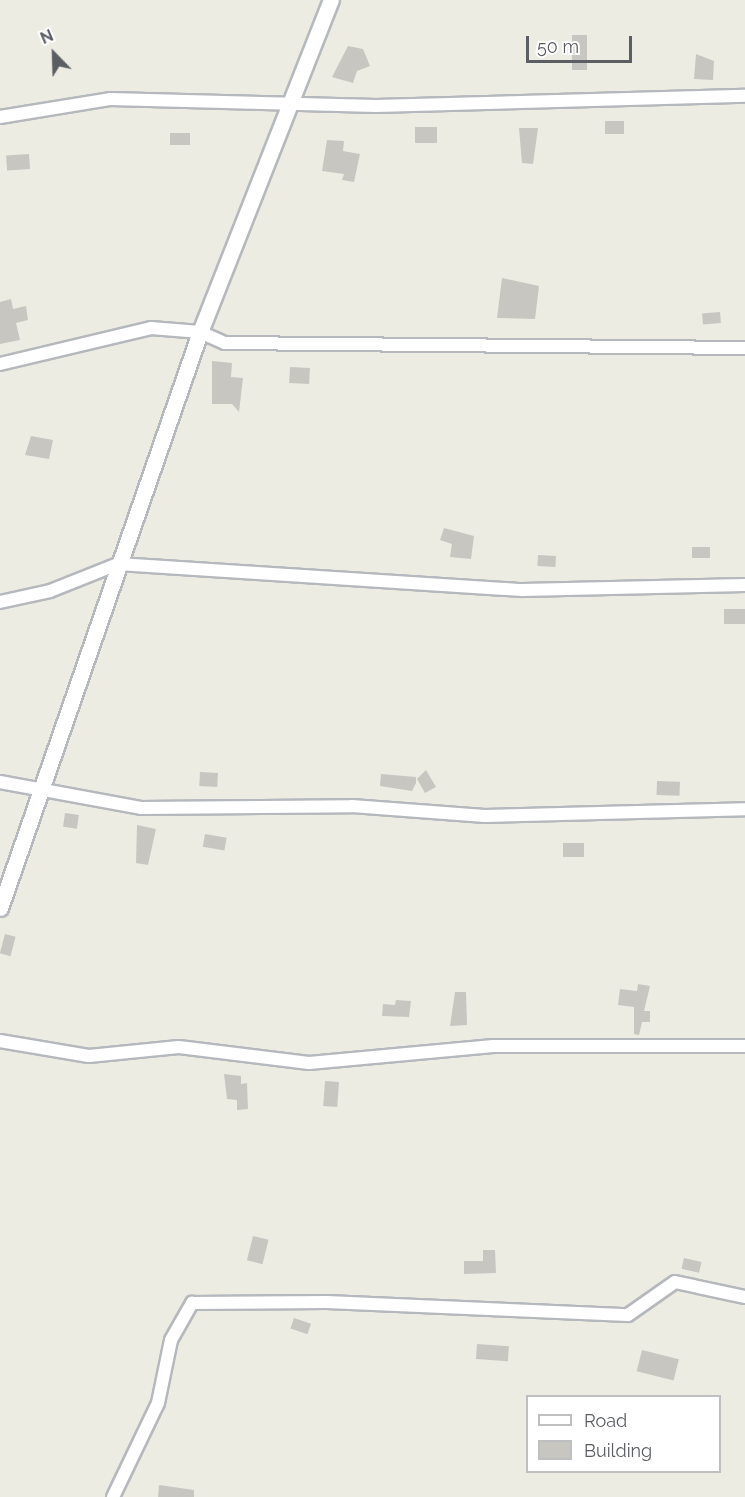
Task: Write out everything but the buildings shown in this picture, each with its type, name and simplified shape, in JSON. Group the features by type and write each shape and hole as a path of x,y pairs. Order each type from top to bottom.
{"street":[{"path":"0,908 40,785 200,332 331,0"},
{"path":"0,117 110,99 289,103 745,96"},
{"path":"0,364 152,328 200,332 225,343 441,341 745,348"},
{"path":"0,602 50,591 118,564 522,591 745,585"},
{"path":"0,782 40,785 153,808 352,806 485,816 745,809"},
{"path":"0,1041 89,1056 179,1047 309,1063 494,1046 745,1046"},
{"path":"113,1497 158,1403 171,1340 192,1303 350,1302 628,1315 675,1282 745,1297"}]}
